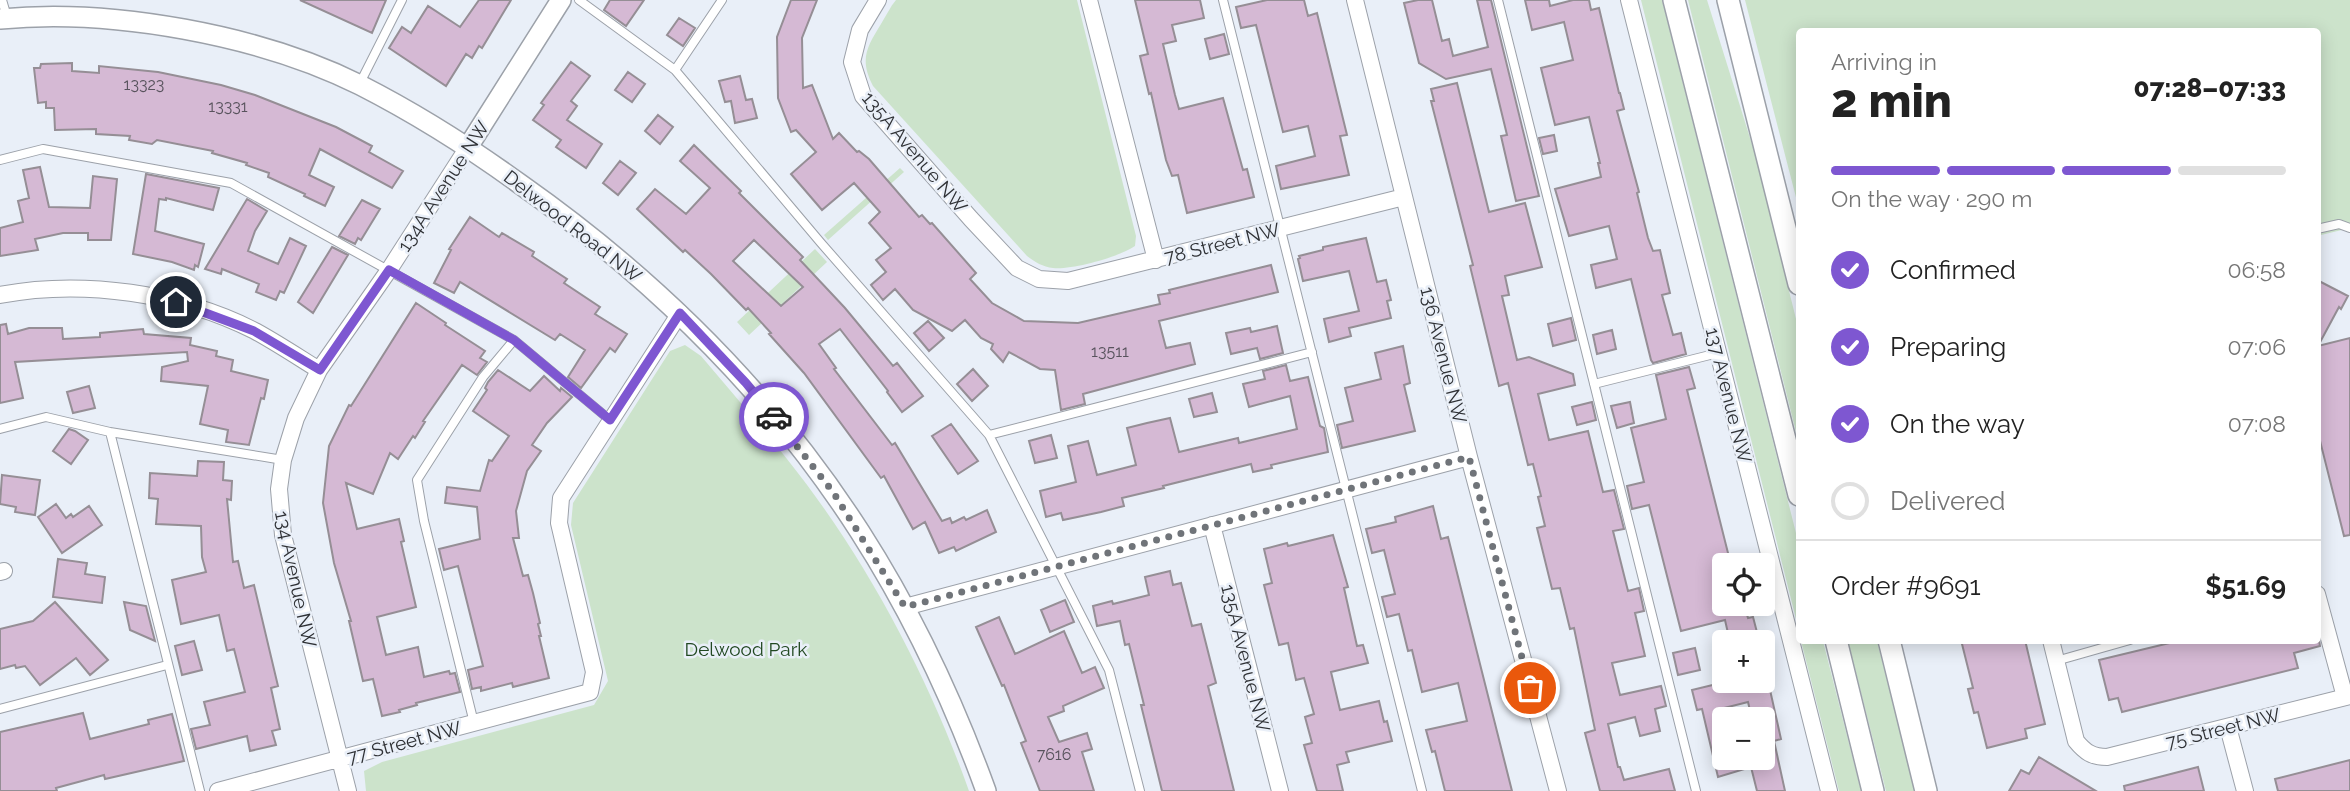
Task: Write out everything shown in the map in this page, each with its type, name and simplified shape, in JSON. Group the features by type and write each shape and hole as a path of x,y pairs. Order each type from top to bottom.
{"main road":[{"path":"1674,0 1796,483"},
{"path":"1728,0 1796,272"},
{"path":"1837,644 1873,791"},
{"path":"1890,644 1926,791"}],"street":[{"name":"134A Avenue NW","path":"320,370 389,270 561,0"},
{"name":"135A Avenue NW","path":"878,0 860,30 852,62 863,96 1017,268 1040,279"},
{"path":"1089,0 1156,260"},
{"name":"136 Avenue NW","path":"1355,0 1469,457 1558,791"},
{"name":"137 Avenue NW","path":"1629,0 1829,791"},
{"name":"Delwood Road NW","path":"3,12 102,19 196,32 279,54 359,85 468,147 581,227 680,313 746,383 806,456 859,530 905,607 949,697 986,791"},
{"name":"78 Street NW","path":"1040,279 1068,281 1404,197"},
{"path":"0,295 93,289 159,298 192,307 254,331 320,370"},
{"path":"610,420 680,313"},
{"name":"134 Avenue NW","path":"320,370 296,418 283,460 279,489 283,535 348,791"},
{"name":"77 Street NW","path":"218,791 590,692 594,672 559,523 561,498 610,420"},
{"path":"905,607 1469,457"},
{"name":"135A Avenue NW","path":"1212,525 1280,791"},
{"path":"2321,607 2348,697"},
{"path":"2052,644 2056,661"},
{"name":"75 Street NW","path":"2056,661 2076,741 2084,751 2095,757 2107,757 2348,697"},
{"path":"2228,727 2245,791"}],"lane":[{"path":"359,85 402,0"},
{"path":"579,0 675,70 821,243 989,435 1109,670 1140,791"},
{"path":"675,70 722,0"},
{"path":"1223,0 1422,791"},
{"path":"1498,0 1696,791"},
{"path":"0,160 43,149 231,183 514,340 610,420"},
{"path":"2321,228 2339,224 2350,228"},
{"path":"474,723 416,480 483,377 514,340"},
{"path":"989,435 1312,352"},
{"path":"1594,384 1718,353"},
{"path":"0,429 46,417 110,432 283,460"},
{"path":"110,432 200,791"},
{"path":"2056,661 2116,644"},
{"path":"0,709 167,665"}],"green space":[{"path":"896,0 1077,0 1136,236 1135,246 1107,258 1061,268 1046,267 1027,256 873,86 866,68 866,54"},
{"path":"1641,0 1662,0 1796,533 1796,619"},
{"path":"1688,0 1707,0 1755,154 1796,319 1796,432"},
{"path":"1745,0 2350,0 2350,228 2321,235 2321,28 1796,28 1796,197"},
{"path":"900,168 904,172 828,240 824,235"},
{"path":"815,249 827,262 749,335 737,322"},
{"name":"Delwood Park","path":"685,345 701,356 766,433 842,535 914,660 953,747 969,791 366,791 364,771 382,762 594,705 608,681 571,525 573,503 670,351"},
{"path":"1802,644 1824,644 1861,791 1839,791"},
{"path":"1849,644 1878,644 1915,791 1886,791"}],"building":[{"path":"300,0 386,0 372,33"},
{"path":"479,0 511,0 482,48 479,46 472,58 466,54 446,86 389,48 402,27 411,33 428,6 460,27"},
{"path":"610,0 644,0 626,26 604,10"},
{"path":"791,0 817,0 802,38 803,88 812,85 833,139 839,133 857,152 869,159 919,217 922,215 932,223 976,273 970,279 992,303 1024,321 1078,323 1160,304 1158,295 1170,293 1169,290 1271,265 1278,292 1159,321 1166,348 1190,343 1195,364 1083,394 1085,404 1061,410 1055,370 1040,369 1009,352 1003,362 991,349 993,344 981,338 965,320 952,331 913,310 895,289 883,300 871,285 886,272 876,260 891,248 869,223 880,212 854,183 822,210 791,174 816,152 796,130 791,132 778,98 777,37"},
{"path":"1135,0 1200,0 1204,18 1172,25 1176,41 1163,44 1175,95 1179,109 1223,98 1243,170 1247,169 1254,197 1187,213 1178,175 1172,176 1166,160 1151,93 1149,94 1140,56 1148,54"},
{"path":"1267,0 1304,0 1308,16 1317,13 1347,135 1340,136 1349,175 1281,189 1276,166 1315,156 1308,126 1283,132 1256,25 1241,28 1236,7"},
{"path":"1432,0 1442,41 1449,39 1453,56 1488,47 1477,0 1491,0 1539,196 1516,201 1501,136 1507,135 1491,69 1446,79 1419,63 1404,3"},
{"path":"1525,0 1549,0 1550,6 1573,0 1589,0 1591,10 1599,8 1624,109 1617,111 1639,192 1637,193 1648,238 1653,251 1660,250 1670,293 1662,295 1673,335 1681,333 1686,354 1653,363 1631,279 1596,288 1591,265 1617,259 1609,226 1569,236 1555,189 1601,177 1600,163 1589,117 1555,125 1541,68 1573,60 1564,22 1532,30"},
{"path":"679,18 695,28 683,46 667,35"},
{"path":"1224,34 1229,54 1210,59 1205,39"},
{"path":"571,62 590,76 571,101 577,106 567,120 602,144 586,168 556,147 561,140 533,120 544,105 541,103"},
{"path":"72,63 72,71 99,73 99,66 158,72 255,95 336,127 372,146 369,152 403,171 392,188 320,149 309,175 334,187 325,206 268,177 269,173 246,165 247,163 212,153 213,151 157,140 152,144 129,140 130,136 96,134 96,129 55,130 54,108 46,108 46,102 38,103 34,68 40,68 41,64"},
{"path":"628,72 645,84 632,102 615,90"},
{"path":"740,76 746,100 752,99 757,118 735,123 731,101 725,102 719,81"},
{"path":"1457,83 1489,212 1525,203 1542,267 1505,276 1509,295 1502,296 1517,360 1529,357 1573,374 1575,385 1538,394 1549,440 1588,431 1603,492 1614,490 1624,529 1613,531 1628,591 1639,588 1644,611 1635,613 1645,656 1612,663 1620,695 1661,686 1666,706 1655,709 1660,731 1640,736 1635,717 1608,724 1618,767 1624,780 1669,769 1675,791 1600,791 1585,733 1595,730 1574,628 1570,629 1560,588 1552,589 1537,528 1545,526 1538,497 1541,496 1533,464 1528,465 1508,383 1499,386 1470,266 1473,265 1431,101 1434,101 1431,89"},
{"path":"658,115 673,127 660,144 645,131"},
{"path":"1554,135 1557,151 1543,154 1539,138"},
{"path":"694,145 803,257 800,260 845,308 893,366 897,363 923,396 902,412 840,329 819,344 836,368 834,369 892,445 895,443 942,521 950,518 952,523 964,517 966,520 987,510 996,532 956,551 954,547 939,553 925,522 913,529 884,476 881,478 804,373 769,334 771,333 748,308 746,310 711,274 637,209 655,189 686,214 710,188 680,161","holes":["754,240 803,287 781,306 733,261"]},
{"path":"620,161 636,173 618,195 603,183"},
{"path":"40,167 49,207 90,208 93,176 117,179 111,240 88,240 88,233 63,233 35,239 38,250 0,256 0,228 23,222 18,201 29,198 23,170"},
{"path":"146,174 219,188 213,210 166,198 159,199 155,231 204,244 198,267 195,265 194,270 172,262 133,254"},
{"path":"247,199 267,211 255,231 248,251 278,264 290,238 306,246 284,293 280,291 276,300 256,292 259,284 222,269 221,274 205,269"},
{"path":"362,200 380,209 361,240 358,238 355,244 339,236"},
{"path":"470,217 499,237 502,233 534,252 532,256 567,279 564,283 600,307 595,314 627,334 615,352 610,348 581,388 568,377 585,350 560,334 555,340 460,282 454,293 434,283 451,250 449,249"},
{"path":"1366,238 1377,282 1386,280 1391,300 1387,301 1391,318 1349,328 1351,336 1329,342 1324,319 1359,311 1349,271 1303,281 1299,256 1323,250 1323,247"},
{"path":"332,247 348,255 313,313 298,302"},
{"path":"2321,282 2348,296 2341,309 2339,307 2321,340"},
{"path":"416,303 485,351 480,358 487,362 477,375 462,365 423,421 425,422 415,438 413,436 398,459 390,453 373,494 346,483 357,529 399,519 404,541 401,542 416,607 377,617 386,655 418,647 424,677 449,671 450,674 455,673 460,692 416,703 417,705 399,710 400,712 382,716 373,679 363,681 351,621 334,563 323,503 329,446 349,405 351,406"},
{"path":"1571,318 1576,340 1553,346 1548,324"},
{"path":"928,321 944,338 929,351 914,333"},
{"path":"6,324 8,334 29,328 62,328 63,339 100,337 100,333 143,329 144,334 191,338 190,345 217,351 216,356 233,360 231,371 268,380 249,445 226,442 228,430 200,424 208,386 161,381 162,367 188,361 187,352 15,362 23,398 0,403 0,325"},
{"path":"1277,326 1283,353 1260,359 1257,348 1231,354 1226,333 1250,328 1251,332"},
{"path":"1612,330 1616,349 1597,354 1593,335"},
{"path":"2350,338 2350,535 2344,536 2321,445 2321,345"},
{"path":"1403,346 1410,383 1404,385 1415,431 1342,448 1337,425 1353,421 1345,388 1381,379 1375,353"},
{"path":"1286,365 1290,381 1308,377 1320,426 1324,428 1328,452 1271,465 1272,468 1253,472 1251,464 1163,486 1164,488 1122,498 1124,506 1101,512 1063,520 1061,513 1046,517 1040,491 1076,482 1068,446 1088,441 1097,475 1136,465 1127,428 1147,423 1170,418 1179,452 1238,438 1239,443 1297,429 1290,396 1249,407 1243,384 1265,379 1263,371"},
{"path":"1689,367 1695,388 1687,390 1728,553 1712,553 1712,616 1753,617 1756,630 1727,630 1725,620 1681,631 1649,505 1632,509 1627,486 1644,482 1631,428 1666,419 1656,375"},
{"path":"973,369 988,386 972,401 957,384"},
{"path":"498,370 530,391 544,376 560,391 561,388 572,397 547,423 532,445 541,451 527,471 516,511 519,538 513,538 523,576 528,575 533,593 549,678 481,691 481,687 472,689 468,670 483,666 458,566 444,570 439,549 480,539 477,507 445,503 447,487 480,491 489,460 492,461 509,436 473,411 487,390 485,388 488,382"},
{"path":"89,386 95,408 73,413 67,392"},
{"path":"1212,393 1217,412 1194,417 1189,399"},
{"path":"1592,402 1596,420 1577,425 1572,407"},
{"path":"1630,402 1634,423 1617,428 1611,406"},
{"path":"951,424 978,461 958,474 932,436"},
{"path":"69,429 88,440 71,464 53,451"},
{"path":"1051,435 1057,458 1035,463 1029,441"},
{"path":"198,461 224,462 223,480 232,481 231,500 227,499 233,562 238,561 244,588 254,585 278,686 271,688 280,729 272,731 276,745 250,751 247,736 196,749 191,729 210,725 204,702 245,692 234,649 227,651 219,615 181,624 172,580 206,572 202,557 201,526 156,524 158,499 149,498 150,473 197,476"},
{"path":"2,475 40,480 35,515 15,512 16,507 0,504"},
{"path":"56,504 66,518 71,514 73,517 89,506 102,525 62,553 38,517"},
{"path":"1433,506 1441,539 1448,537 1512,791 1445,791 1435,751 1432,752 1426,730 1467,721 1458,683 1422,692 1412,650 1408,651 1399,614 1387,617 1382,597 1395,594 1384,550 1372,553 1366,529 1396,522 1395,517"},
{"path":"1333,535 1348,587 1344,588 1357,646 1363,645 1368,663 1331,672 1340,710 1379,701 1392,741 1346,752 1349,762 1337,765 1343,791 1317,791 1304,745 1312,743 1305,717 1314,714 1304,678 1296,680 1288,643 1279,645 1264,585 1272,583 1264,549"},
{"path":"58,559 87,563 85,574 105,577 102,603 53,597"},
{"path":"1170,571 1173,585 1181,583 1192,626 1201,624 1216,683 1208,686 1234,791 1162,791 1129,644 1125,645 1120,621 1097,626 1093,606 1149,595 1145,577"},
{"path":"1065,600 1074,622 1050,632 1041,610"},
{"path":"55,602 108,660 90,675 76,658 40,685 25,666 16,668 15,665 0,669 0,629 33,621"},
{"path":"124,602 146,606 155,641 130,630"},
{"path":"999,617 1015,654 1064,631 1082,673 1095,667 1104,688 1063,706 1064,711 1048,717 1059,742 1087,733 1092,749 1082,752 1094,791 1040,791 1021,743 1026,741 1004,685 1002,686 976,627"},
{"path":"194,641 202,670 182,675 175,646"},
{"path":"1962,644 2026,644 2045,724 2025,729 2027,738 1987,748 1978,712 1974,713 1968,689 1973,688"},
{"path":"2165,644 2320,646 2294,653 2298,668 2122,712 2118,698 2109,700 2099,660"},
{"path":"1695,648 1700,670 1678,675 1673,653"},
{"path":"1712,685 1712,693 1771,693 1774,707 1749,707 1748,702 1728,707 1712,707 1712,752 1702,709 1697,710 1692,690"},
{"path":"1775,712 1781,739 1775,741"},
{"path":"83,713 90,739 149,724 148,720 172,714 184,761 105,779 104,775 56,788 57,791 0,791 0,732"},
{"path":"1775,746 1785,791 1757,791 1752,770 1775,770"},
{"path":"2039,757 2096,791 2009,791 2021,770 2029,774"},
{"path":"2350,760 2350,791 2278,791 2275,779"},
{"path":"2198,767 2204,791 2125,791 2124,786"},
{"path":"1716,770 1741,770 1718,777"}],"way so far":[{"path":"774,417 833,492 905,607 1469,457 1530,688"}],"route":[{"path":"176,302 254,331 320,370 389,270 514,340 610,420 680,313 774,417"}]}
